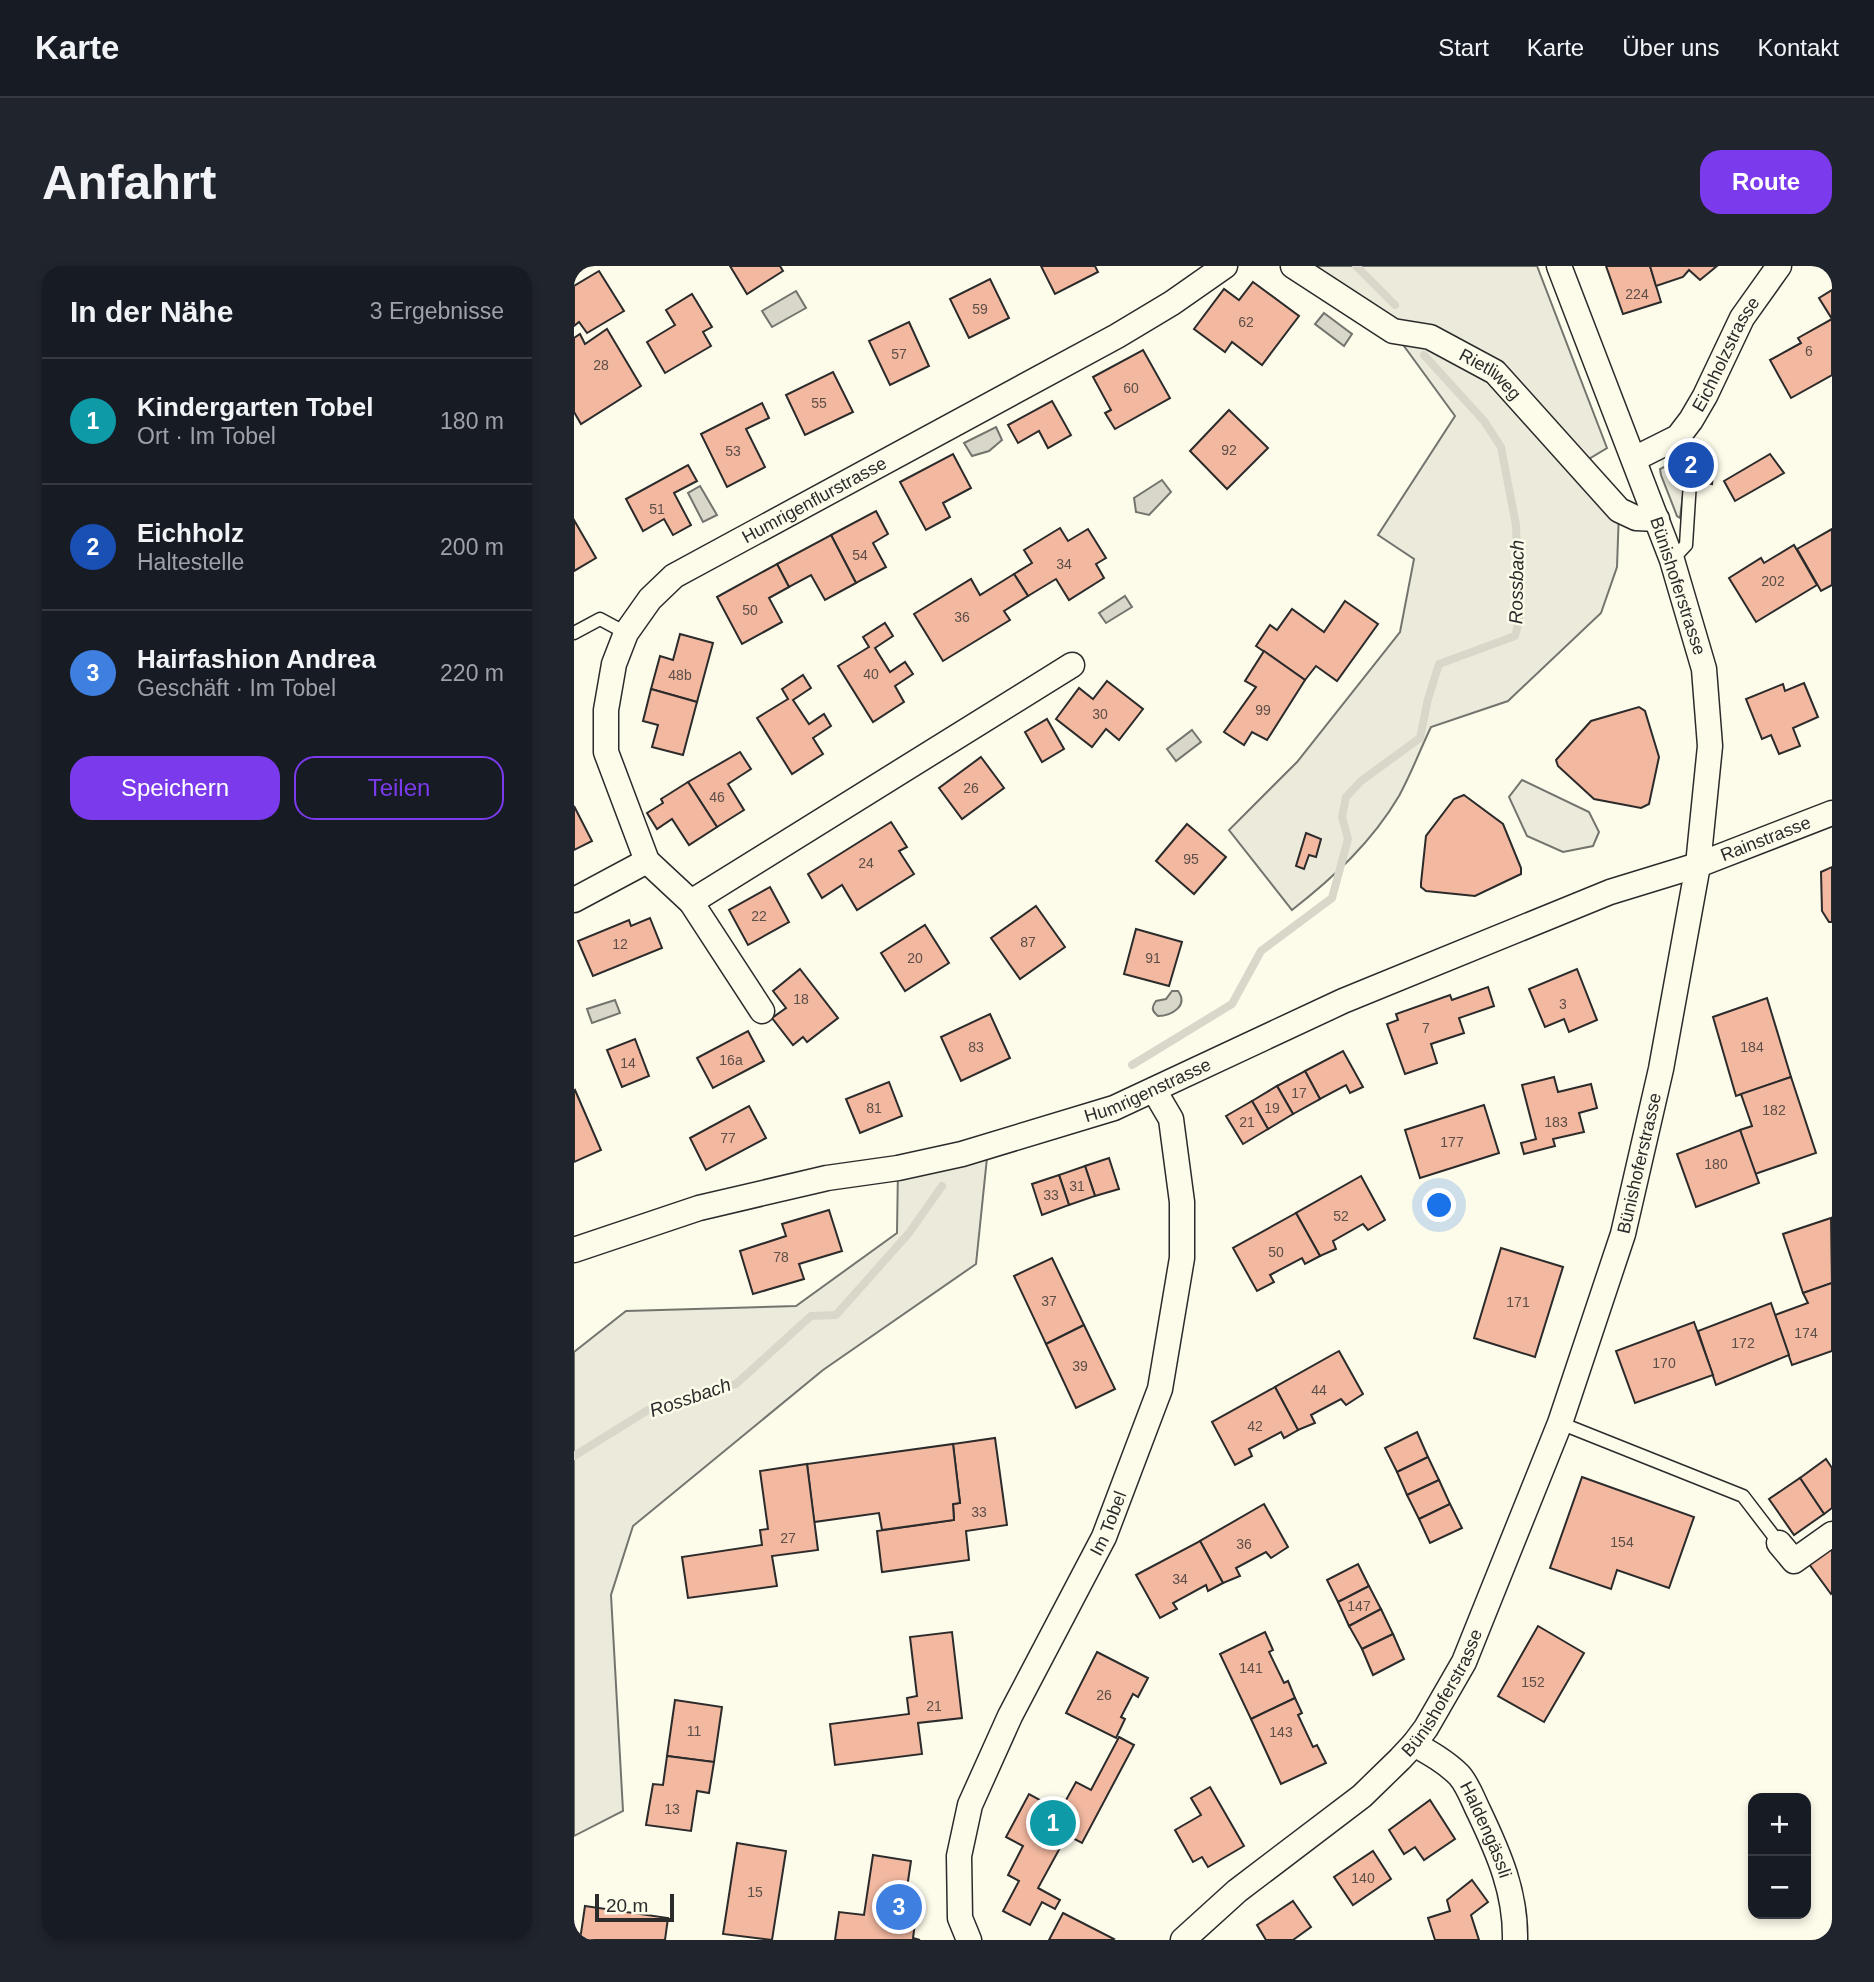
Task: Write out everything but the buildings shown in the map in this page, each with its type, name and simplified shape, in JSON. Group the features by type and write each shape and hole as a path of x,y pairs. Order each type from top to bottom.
{"street":[{"name":"Humrigenflurstrasse","path":"762,1011 691,902 647,861 606,752 608,698 614,664 626,632 650,599 674,576 1117,336 1172,303 1225,266"},
{"name":"Rietliweg","path":"1293,266 1393,331 1430,337 1495,372 1619,510 1636,518 1657,519"},
{"name":"Bünishoferstrasse","path":"1183,1940 1237,1891 1362,1796 1415,1744 1464,1662 1560,1423 1623,1234 1661,1069 1698,865 1710,746 1704,669 1679,552 1657,519 1559,266"},
{"name":"Eichholzstrasse","path":"1678,437 1705,396 1742,318 1779,266"},
{"path":"1634,459 1678,437"},
{"path":"691,902 1072,665"},
{"name":"Rainstrasse","path":"1698,865 1832,813"},
{"path":"574,900 647,861"},
{"name":"Humrigenstrasse","path":"574,1250 699,1208 827,1178 898,1168 988,1148 1114,1108 1343,1001 1610,892 1698,865"},
{"name":"Im Tobel","path":"969,1940 960,1918 959,1856 970,1805 1010,1716 1104,1537 1160,1389 1182,1258 1182,1202 1171,1119 1154,1090"},
{"path":"1779,1543 1794,1561 1832,1534"},
{"name":"Haldengässli","path":"1415,1744 1446,1764 1460,1776 1467,1787 1506,1875 1514,1915 1515,1940"}],"lane":[{"path":"1678,437 1692,450 1679,552"},
{"path":"574,633 600,619 626,632"},
{"path":"1560,1423 1743,1496 1779,1543"}],"shaded area":[{"path":"1293,266 1537,266 1607,448 1579,465 1619,510 1617,567 1601,613 1508,701 1431,727 1399,796 1377,829 1337,872 1292,910 1229,830 1297,762 1400,632 1414,559 1378,535 1455,416 1393,331"},
{"path":"796,291 806,308 772,327 762,311"},
{"path":"1324,313 1352,334 1344,346 1315,324"},
{"path":"996,427 1002,440 989,451 972,456 964,443"},
{"path":"1670,464 1681,467 1685,478 1680,518 1661,475 1660,469"},
{"path":"1162,480 1171,492 1149,515 1136,512 1134,498"},
{"path":"700,486 717,515 703,522 688,493"},
{"path":"1125,596 1132,607 1106,623 1099,613"},
{"path":"1192,730 1201,742 1176,761 1167,749"},
{"path":"1522,780 1589,812 1599,832 1593,846 1563,852 1527,836 1509,797"},
{"path":"1172,991 1178,991 1181,996 1180,1006 1173,1012 1158,1016 1154,1013 1154,1003 1166,999"},
{"path":"615,1000 620,1013 592,1023 587,1009"},
{"path":"988,1148 976,1264 823,1370 633,1526 611,1595 623,1811 574,1836 574,1352 626,1311 796,1306 897,1233 898,1168"}],"waterway":[{"name":"Rossbach","path":"1356,266 1395,305"},
{"name":"Rossbach","path":"1132,1065 1232,1004 1261,951 1332,898 1348,839 1342,817 1346,797 1361,781 1420,738 1439,664 1515,636 1519,620 1516,525 1501,447 1484,421 1424,355"},
{"name":"Rossbach","path":"574,1456 648,1410 736,1384 811,1316 836,1315 909,1233 942,1186"}],"place":[{"name":"Eichholz","path":"1691,465"},
{"name":"Kindergarten Tobel","path":"1053,1823"},
{"name":"Hairfashion Andrea","path":"899,1907"}]}
